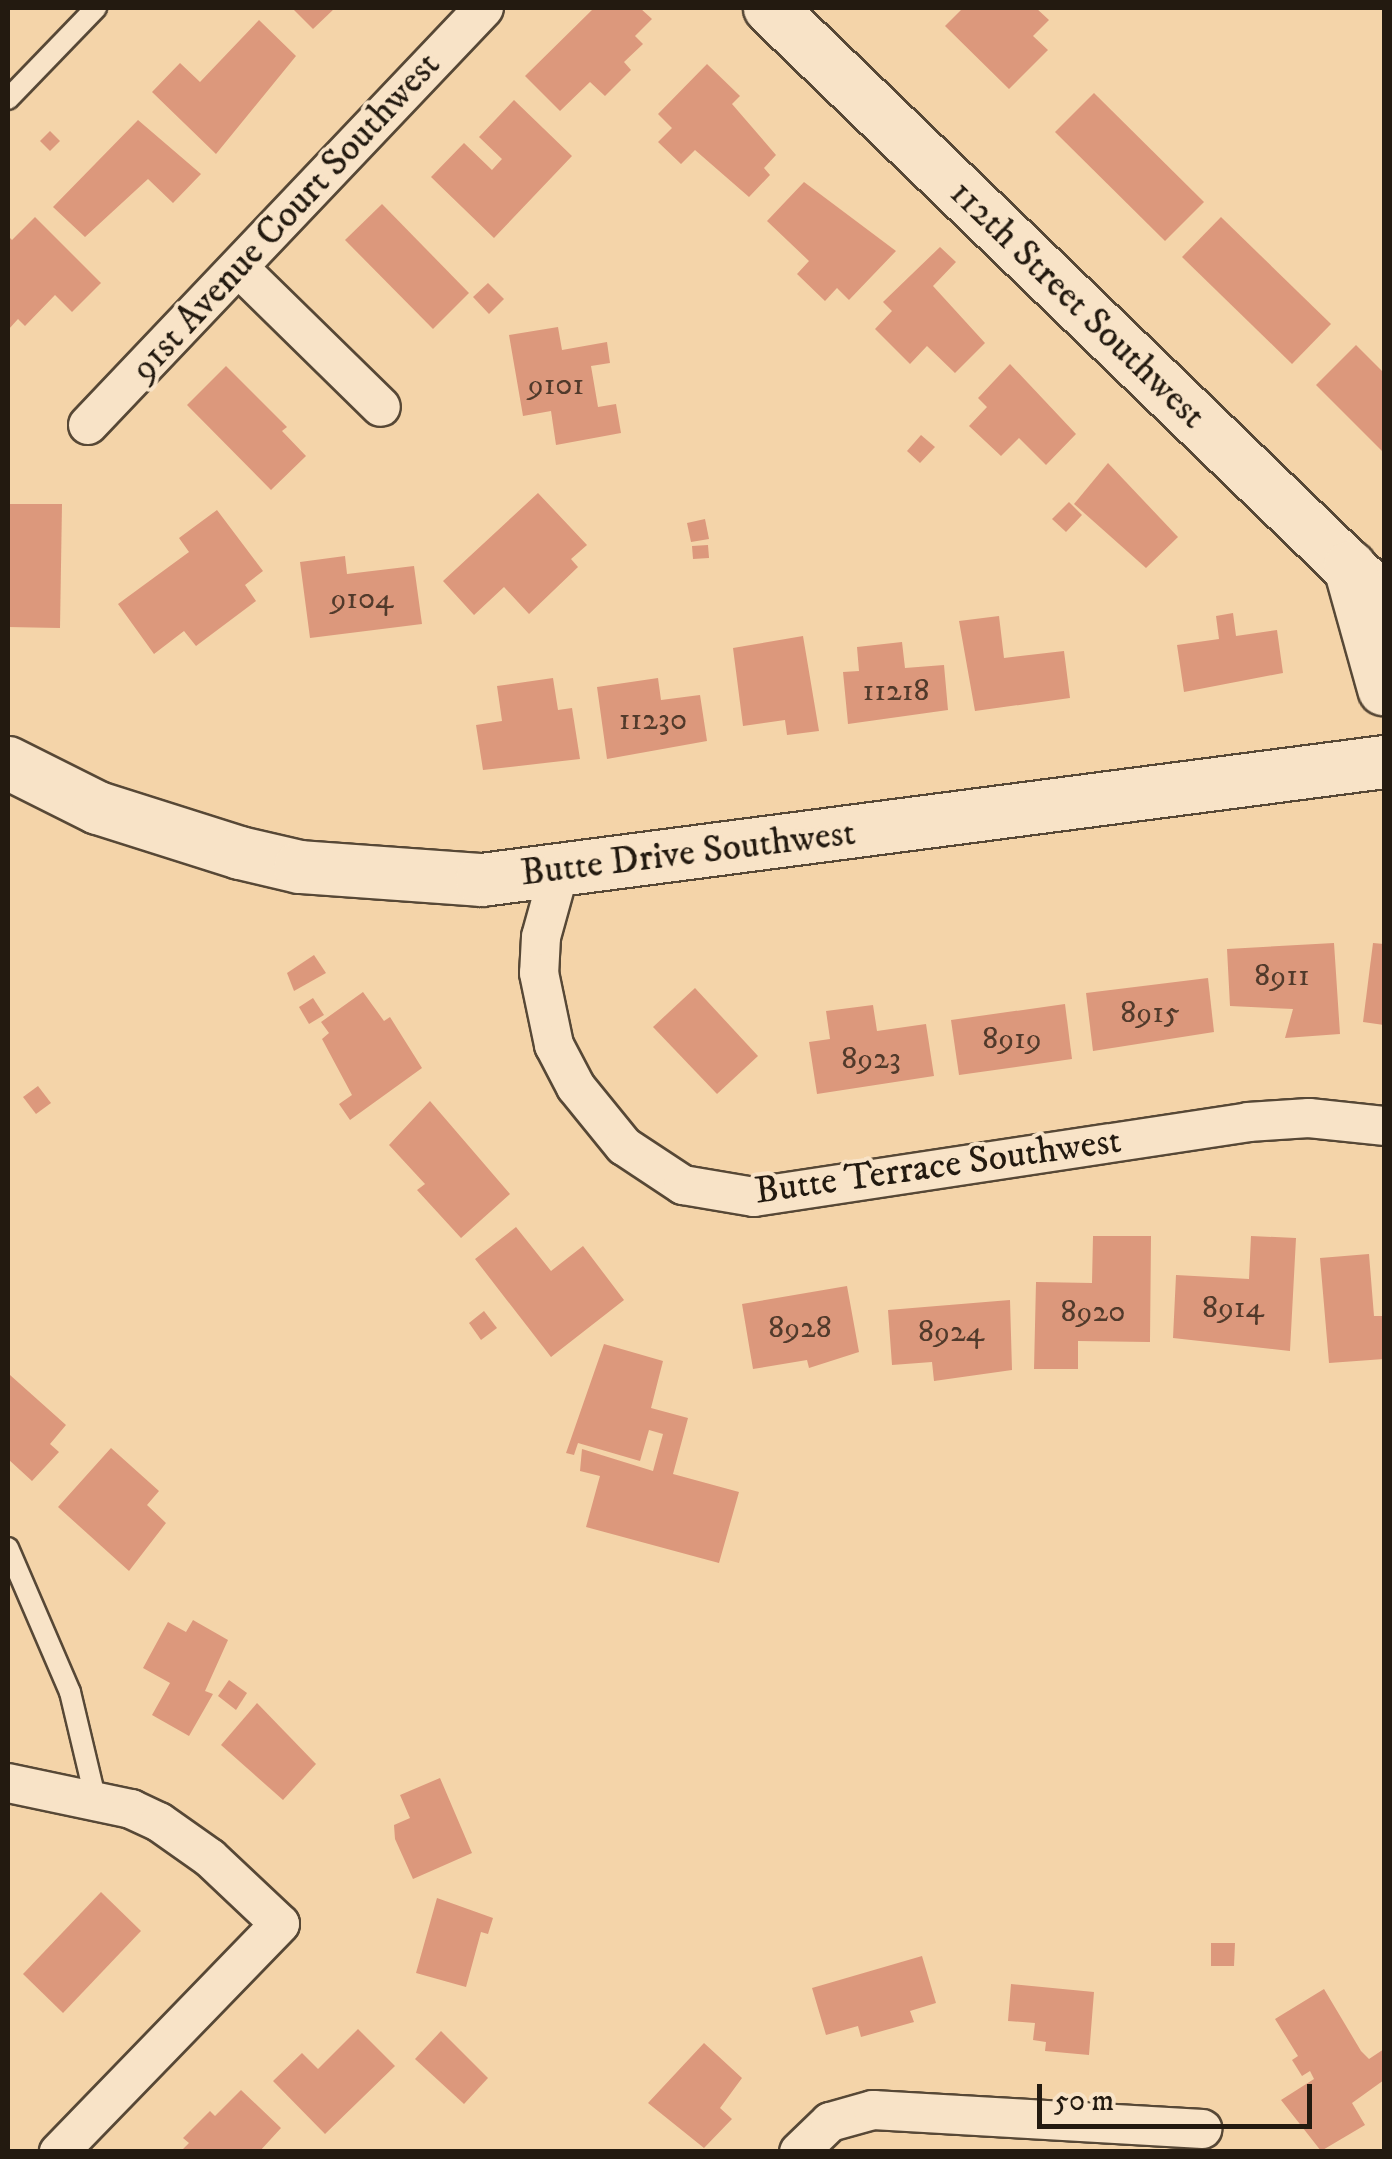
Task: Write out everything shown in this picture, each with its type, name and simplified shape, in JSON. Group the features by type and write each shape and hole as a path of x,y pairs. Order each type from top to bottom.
{"street":[{"name":"91st Avenue Court Southwest","path":"88,426 484,8"},
{"name":"112th Street Southwest","path":"770,8 1367,584"},
{"path":"240,269 381,407"},
{"path":"1367,584 1384,689"},
{"name":"Butte Drive Southwest","path":"8,763 132,820 300,867 482,880 1384,762"},
{"name":"Butte Terrace Southwest","path":"559,872 540,937 539,974 554,1045 576,1087 624,1146 683,1186 754,1197 1248,1122 1309,1118 1384,1126"},
{"path":"8,1783 131,1809 181,1835 280,1924 59,2152"},
{"path":"799,2152 830,2122 873,2110 1202,2129"}],"lane":[{"path":"8,100 96,8"},
{"path":"8,1548 70,1692 96,1801"}],"building":[{"path":"292,8 335,8 313,29"},
{"path":"594,8 640,8 652,19 635,36 643,44 624,62 631,70 605,96 590,82 560,111 525,76"},
{"path":"963,8 1036,8 1049,20 1033,36 1048,50 1009,89 945,26"},
{"path":"259,20 296,56 216,154 152,92 180,63 200,82"},
{"path":"707,64 740,96 732,104 776,155 764,168 770,175 749,197 695,150 681,164 658,142 672,128 658,114"},
{"path":"1094,93 1204,202 1165,241 1055,132"},
{"path":"514,100 572,156 494,238 431,177 464,143 492,170 502,159 479,137"},
{"path":"138,120 201,174 173,203 148,179 85,237 53,207"},
{"path":"50,131 60,141 50,151 40,141"},
{"path":"804,182 896,251 849,300 837,288 825,301 797,274 809,261 767,221"},
{"path":"382,204 469,293 433,329 345,240"},
{"path":"35,217 101,283 72,312 55,295 25,326 18,319 8,330 8,236 12,240"},
{"path":"1221,217 1331,324 1292,364 1182,257"},
{"path":"940,247 956,262 933,286 985,343 955,373 927,346 910,364 875,329 892,311 883,302"},
{"path":"488,283 504,299 489,314 473,297"},
{"path":"558,327 562,350 607,342 610,363 591,366 598,407 616,404 621,433 556,445 551,411 523,416 509,335"},
{"path":"1356,345 1384,373 1384,453 1316,385"},
{"path":"1010,364 1076,434 1046,465 1019,438 1001,456 969,426 987,407 978,398"},
{"path":"226,366 287,427 282,431 306,456 271,490 187,405"},
{"path":"921,435 935,447 920,463 907,451"},
{"path":"1108,463 1178,537 1146,568 1074,504"},
{"path":"538,493 587,545 571,559 578,567 529,614 504,587 474,615 443,581"},
{"path":"1069,502 1082,515 1066,532 1052,519"},
{"path":"8,504 62,504 60,628 8,627"},
{"path":"217,510 263,571 245,585 256,601 196,646 184,631 154,654 118,604 189,552 179,538"},
{"path":"705,519 709,539 691,542 687,523"},
{"path":"708,545 709,558 693,559 692,546"},
{"path":"345,556 347,574 414,566 422,624 310,638 300,562"},
{"path":"1233,613 1236,636 1277,630 1283,673 1184,692 1177,645 1219,639 1216,616"},
{"path":"999,616 1004,658 1064,651 1070,698 975,711 959,621"},
{"path":"803,636 819,731 787,735 785,720 743,726 733,648"},
{"path":"902,642 905,668 944,665 948,710 848,724 843,672 859,671 857,647"},
{"path":"553,678 558,710 572,708 580,759 483,770 476,725 502,721 497,686"},
{"path":"658,678 661,700 700,695 707,741 607,759 597,687"},
{"path":"1334,943 1340,1034 1285,1038 1293,1009 1230,1006 1227,949"},
{"path":"1373,943 1384,944 1384,1025 1363,1022"},
{"path":"314,955 326,973 294,991 287,973"},
{"path":"1208,978 1214,1032 1093,1051 1086,993"},
{"path":"695,988 758,1056 717,1094 653,1027"},
{"path":"363,992 384,1021 390,1017 422,1068 350,1120 339,1104 352,1095 322,1039 329,1033 321,1022"},
{"path":"313,998 324,1015 309,1024 299,1007"},
{"path":"1065,1004 1072,1059 959,1075 951,1020"},
{"path":"873,1005 877,1031 926,1024 934,1076 817,1094 809,1042 830,1039 826,1011"},
{"path":"38,1086 51,1103 36,1114 23,1097"},
{"path":"430,1101 510,1194 461,1238 417,1190 425,1184 389,1145"},
{"path":"516,1227 551,1271 583,1246 624,1300 551,1357 475,1259"},
{"path":"1093,1236 1151,1236 1150,1342 1078,1341 1078,1369 1034,1369 1036,1282 1092,1283"},
{"path":"1251,1236 1296,1238 1290,1351 1173,1338 1176,1275 1249,1279"},
{"path":"1369,1254 1374,1316 1384,1316 1384,1359 1329,1363 1320,1258"},
{"path":"847,1286 859,1352 809,1368 807,1360 753,1369 742,1304"},
{"path":"1010,1300 1012,1370 934,1381 932,1362 892,1365 888,1310"},
{"path":"484,1311 497,1328 481,1340 469,1323"},
{"path":"604,1344 663,1361 651,1408 688,1418 673,1474 739,1492 719,1563 586,1527 600,1476 580,1471 582,1449 653,1471 663,1434 649,1430 640,1461 578,1443 574,1455 566,1453"},
{"path":"10,1375 66,1425 50,1444 59,1452 32,1481 8,1459"},
{"path":"111,1448 159,1491 147,1505 166,1523 129,1571 58,1507"},
{"path":"193,1620 228,1640 205,1691 213,1694 189,1736 152,1715 170,1683 143,1668 168,1622 186,1632"},
{"path":"229,1680 247,1693 236,1710 218,1696"},
{"path":"257,1703 316,1764 283,1800 221,1745"},
{"path":"440,1778 472,1853 413,1879 395,1839 394,1825 410,1818 400,1795"},
{"path":"101,1892 141,1931 63,2013 23,1974"},
{"path":"437,1898 493,1918 488,1934 481,1932 466,1987 416,1973"},
{"path":"1211,1943 1235,1943 1234,1966 1211,1966"},
{"path":"922,1956 936,2003 910,2011 914,2022 861,2037 858,2026 826,2035 812,1988"},
{"path":"1011,1984 1094,1992 1089,2055 1045,2051 1046,2042 1033,2040 1035,2023 1008,2021"},
{"path":"1324,1989 1369,2059 1384,2049 1384,2080 1352,2103 1365,2125 1321,2151 1281,2100 1314,2079 1310,2071 1302,2076 1292,2060 1298,2056 1275,2019"},
{"path":"358,2029 395,2066 325,2134 273,2081 302,2053 318,2069"},
{"path":"441,2031 488,2078 464,2104 415,2059"},
{"path":"704,2043 742,2078 720,2108 732,2119 704,2148 648,2103"},
{"path":"241,2090 281,2128 259,2152 180,2152 189,2143 183,2138 210,2111 215,2116"}]}
